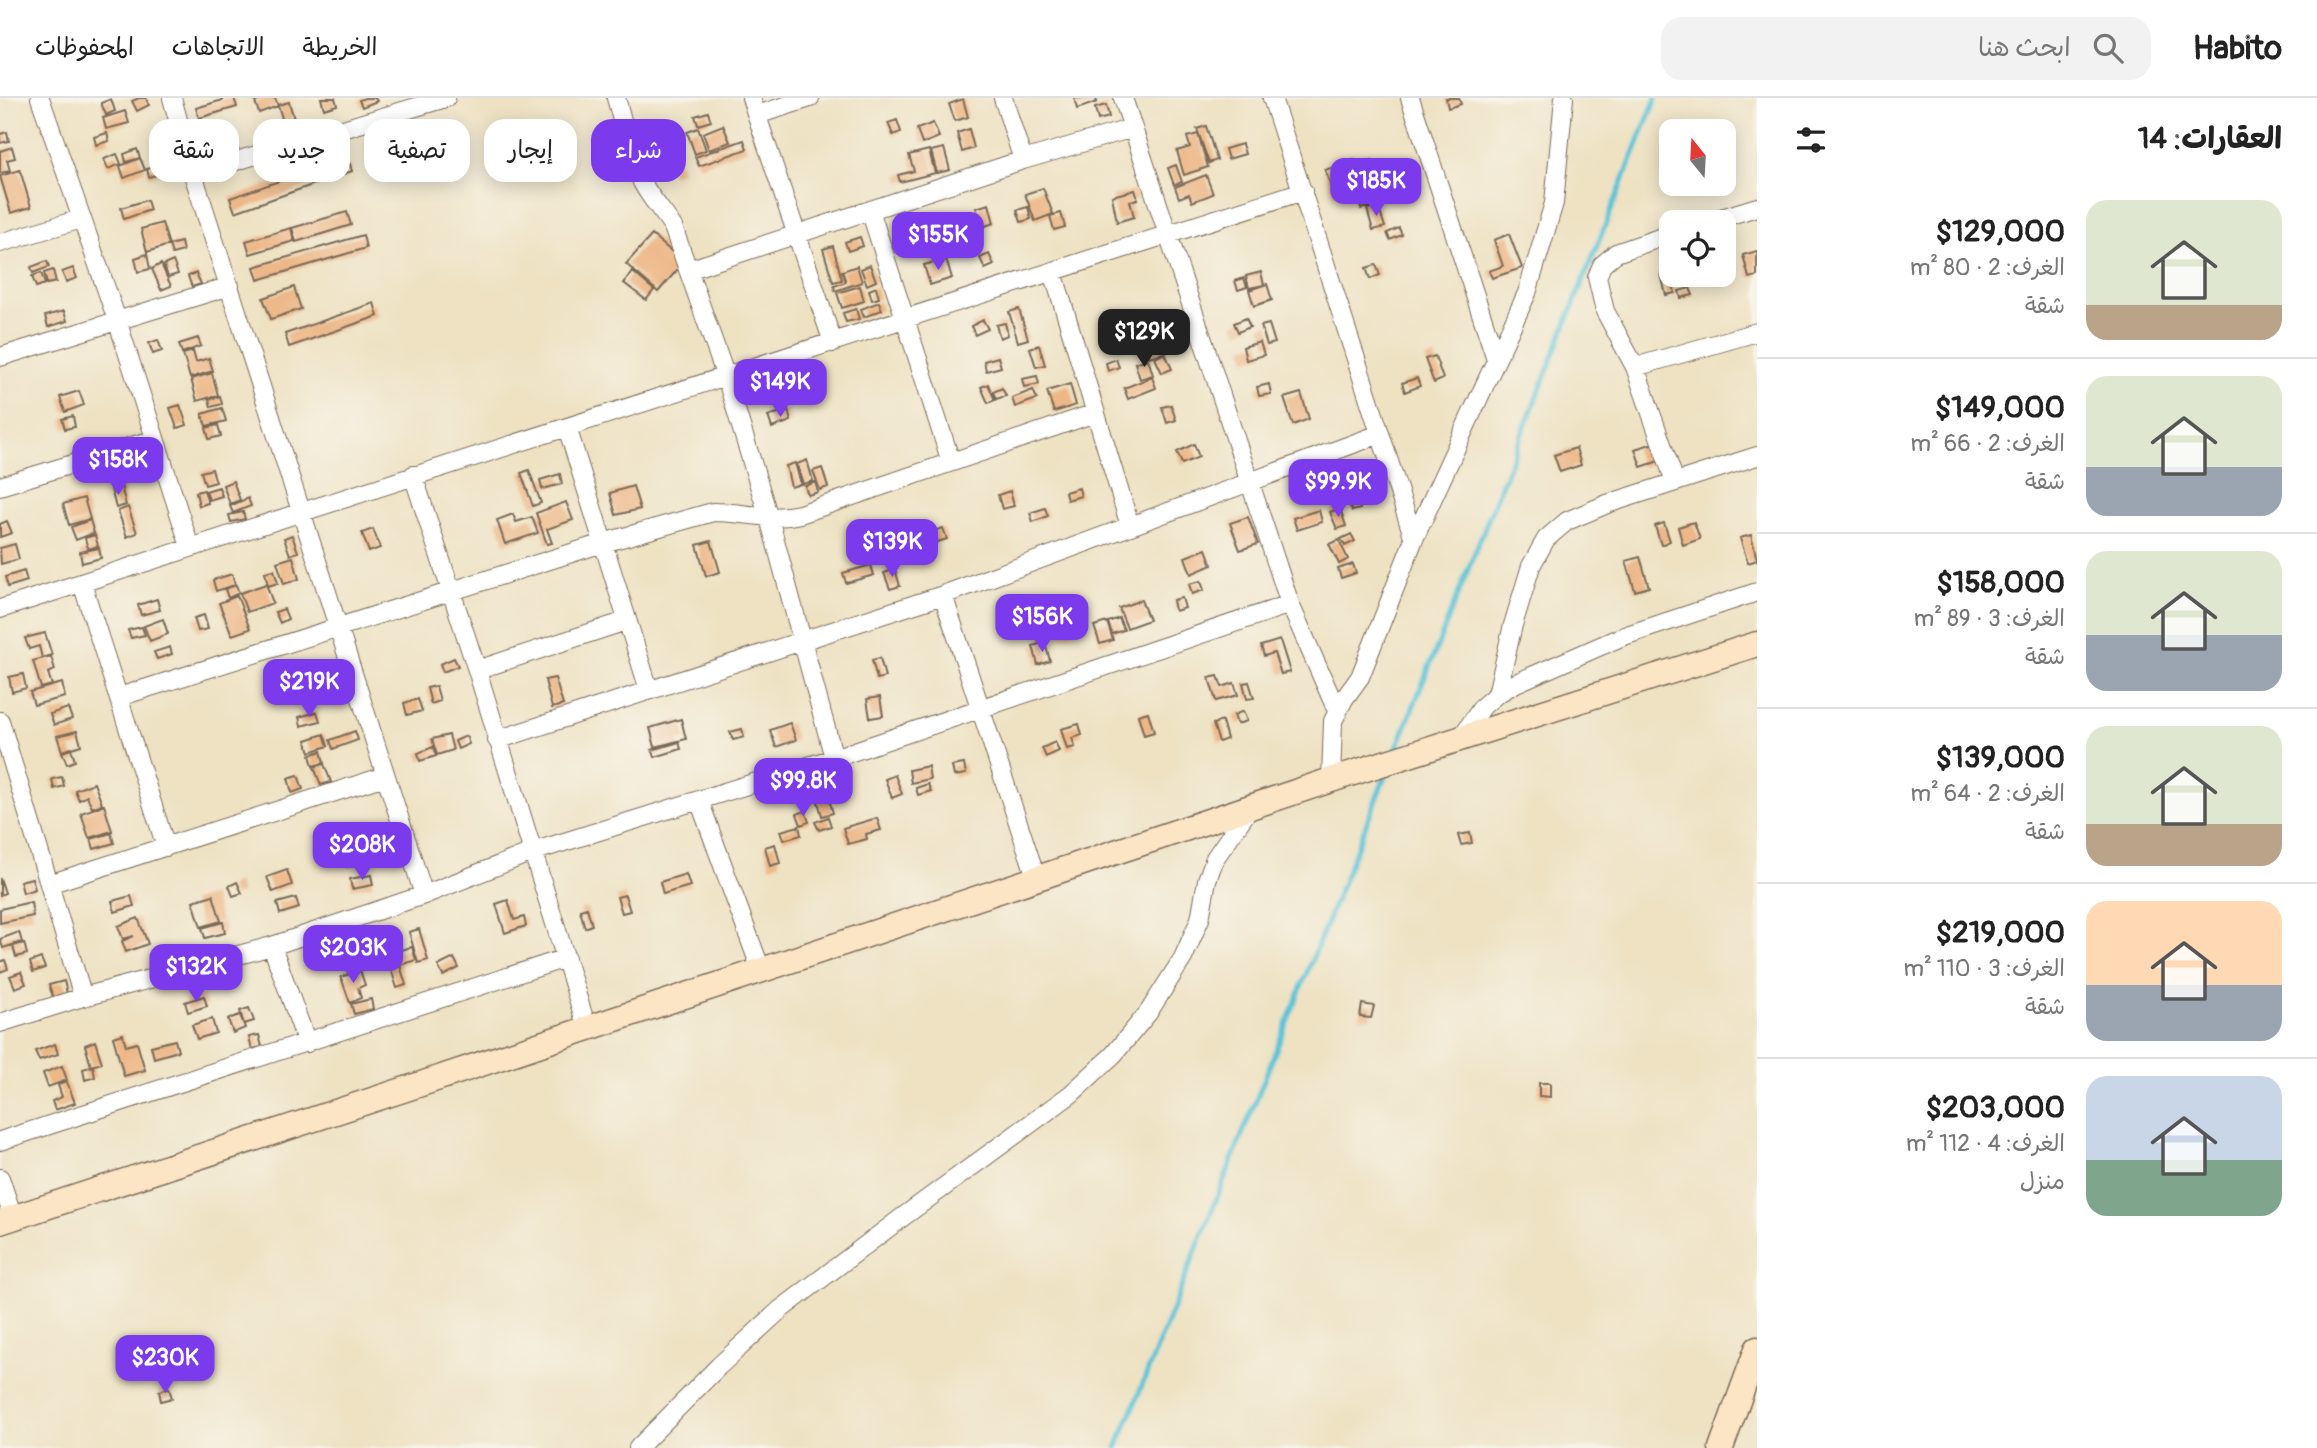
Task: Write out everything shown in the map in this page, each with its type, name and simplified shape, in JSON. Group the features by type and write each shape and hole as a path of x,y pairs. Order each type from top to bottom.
{"main road":[{"path":"6,1220 1037,880 1331,780 1757,644"},
{"path":"1721,1448 1757,1349"}],"street":[{"path":"40,98 117,320 190,547"},
{"path":"172,98 178,119"},
{"path":"239,160 446,98"},
{"path":"616,98 642,182 673,227 726,377 769,518 834,758"},
{"path":"810,98 754,106 833,343"},
{"path":"1003,98 1023,160"},
{"path":"1123,98 1290,604 1337,711"},
{"path":"1272,98 1414,539"},
{"path":"1410,98 1496,359"},
{"path":"1331,780 1331,730 1337,711 1360,677 1414,539 1527,293 1554,203 1564,98"},
{"path":"688,270 1023,160 1133,128"},
{"path":"196,182 303,510 424,895"},
{"path":"0,609 1303,191"},
{"path":"1736,213 1757,207"},
{"path":"870,210 951,462"},
{"path":"0,243 81,219"},
{"path":"1659,238 1616,253 1602,265 1597,277 1605,311 1634,367 1675,482"},
{"path":"1053,272 1130,526"},
{"path":"0,357 230,286"},
{"path":"1634,367 1757,332"},
{"path":"119,697 603,543 713,512 769,518 800,514 1095,413"},
{"path":"567,427 649,690"},
{"path":"497,740 943,595 1380,434"},
{"path":"0,486 155,439"},
{"path":"1497,694 1513,625 1531,566 1546,538 1567,521 1607,504 1757,456"},
{"path":"413,475 477,670 587,1028"},
{"path":"82,583 166,847"},
{"path":"1460,739 1483,706 1516,683 1621,637 1757,592"},
{"path":"943,595 1037,880"},
{"path":"0,1023 83,997 272,946 424,895 532,852 834,758 1290,604"},
{"path":"477,670 626,621"},
{"path":"0,721 8,779 49,884 83,997"},
{"path":"49,884 385,776"},
{"path":"699,800 761,970"},
{"path":"638,1448 719,1366 780,1310 1071,1094 1113,1055 1148,1013 1183,958 1200,919 1214,858 1248,808"},
{"path":"272,946 307,1043"},
{"path":"0,1141 566,958"},
{"path":"0,1178 6,1220"}],"building":[{"path":"146,98 149,105 137,111 132,101"},
{"path":"223,98 234,98 237,107 199,118 196,108"},
{"path":"275,98 278,106 259,113 255,102"},
{"path":"321,98 335,98 337,105 324,109"},
{"path":"375,98 377,101 362,107 359,100"},
{"path":"1074,98 1096,98 1097,102 1077,109"},
{"path":"1446,98 1459,98 1461,104 1448,108"},
{"path":"111,99 115,111 106,115 101,103"},
{"path":"963,99 968,117 955,121 949,104"},
{"path":"289,102 294,119 282,119 278,105"},
{"path":"1106,105 1109,117 1098,120 1095,108"},
{"path":"125,111 129,123 106,129 103,118"},
{"path":"708,112 711,121 698,125 695,116"},
{"path":"897,120 901,132 893,135 888,123"},
{"path":"933,123 939,137 922,144 917,129"},
{"path":"723,125 730,142 709,150 703,133"},
{"path":"1206,126 1217,160 1209,163 1197,129"},
{"path":"698,128 706,150 695,154 687,132"},
{"path":"969,129 974,148 962,152 957,133"},
{"path":"7,132 9,141 0,143 0,134"},
{"path":"107,133 109,141 96,145 94,137"},
{"path":"1198,134 1208,167 1184,175 1177,151 1190,147 1187,137"},
{"path":"744,140 747,149 699,166 695,157"},
{"path":"1242,144 1245,154 1228,159 1225,149"},
{"path":"12,147 15,158 7,160 10,171 0,173 0,151"},
{"path":"944,148 950,170 937,173 931,151"},
{"path":"137,149 140,158 126,162 124,154"},
{"path":"929,150 935,173 900,182 898,175 914,171 909,155"},
{"path":"117,154 121,164 108,169 104,159"},
{"path":"140,158 145,170 124,178 120,166"},
{"path":"1354,160 1358,168 1346,172 1352,189 1334,195 1325,170"},
{"path":"1372,160 1378,177 1367,181 1360,164"},
{"path":"1176,165 1182,182 1174,185 1168,168"},
{"path":"20,170 31,207 11,213 0,176"},
{"path":"1206,175 1213,194 1192,202 1189,194 1179,198 1175,187"},
{"path":"1379,178 1383,190 1362,196 1359,185"},
{"path":"276,182 321,182 235,212 230,198"},
{"path":"1410,183 1413,191 1386,201 1383,193"},
{"path":"1043,188 1053,214 1035,221 1025,194"},
{"path":"1135,190 1138,199 1130,201 1134,217 1117,222 1112,196"},
{"path":"1375,195 1377,204 1361,209 1358,200"},
{"path":"147,200 150,210 124,219 121,208"},
{"path":"989,204 994,223 982,227 976,208"},
{"path":"1378,206 1385,227 1373,230 1367,209"},
{"path":"1028,207 1031,219 1021,222 1017,210"},
{"path":"347,212 351,225 296,242 292,228"},
{"path":"934,213 938,224 929,227 936,247 910,255 904,235 928,227 925,217"},
{"path":"951,213 955,227 950,229 945,215"},
{"path":"1061,213 1065,227 1054,230 1050,216"},
{"path":"162,223 169,245 147,252 141,229"},
{"path":"291,228 294,241 250,254 246,241"},
{"path":"1399,228 1402,235 1390,240 1387,233"},
{"path":"1509,234 1522,268 1492,278 1489,271 1503,266 1494,240"},
{"path":"363,235 366,248 258,280 254,267"},
{"path":"652,235 684,262 658,292 626,264"},
{"path":"860,237 863,246 848,251 845,242"},
{"path":"181,242 183,251 172,254 169,245"},
{"path":"833,246 842,280 833,282 823,249"},
{"path":"1757,251 1757,276 1749,278 1743,255"},
{"path":"147,254 150,269 138,272 135,258"},
{"path":"989,254 994,265 985,269 980,258"},
{"path":"946,259 952,278 930,285 924,265"},
{"path":"47,261 49,267 33,273 31,267"},
{"path":"173,261 178,274 168,277 164,265"},
{"path":"161,264 171,286 161,290 152,269"},
{"path":"870,265 876,281 867,285 861,269"},
{"path":"1376,265 1380,275 1370,279 1366,268"},
{"path":"857,266 862,282 835,291 834,286 846,282 842,271"},
{"path":"73,268 77,278 66,282 62,272"},
{"path":"53,270 56,282 47,284 44,273"},
{"path":"633,272 654,290 646,300 624,283"},
{"path":"1261,272 1264,285 1249,288 1246,276"},
{"path":"41,273 45,284 36,287 32,276"},
{"path":"196,273 201,284 192,287 188,276"},
{"path":"1244,278 1247,287 1238,290 1235,281"},
{"path":"1267,284 1272,300 1254,306 1249,290"},
{"path":"860,286 864,301 842,308 837,293"},
{"path":"294,287 301,309 271,319 263,298"},
{"path":"876,287 879,298 872,300 869,290"},
{"path":"1664,287 1674,287 1675,293 1666,295"},
{"path":"1690,288 1693,295 1681,298 1679,291"},
{"path":"879,302 882,310 864,317 861,309"},
{"path":"374,303 378,316 289,347 285,334"},
{"path":"856,309 859,319 846,322 843,313"},
{"path":"1019,309 1028,339 1018,342 1009,312"},
{"path":"64,311 67,321 48,327 45,316"},
{"path":"1246,318 1250,327 1238,332 1234,323"},
{"path":"983,320 988,329 975,335 971,326"},
{"path":"1156,321 1161,336 1143,343 1137,328"},
{"path":"1005,323 1008,335 1000,338 996,325"},
{"path":"1269,324 1275,343 1267,345 1261,326"},
{"path":"1124,337 1128,347 1117,350 1114,340"},
{"path":"198,338 201,346 182,353 179,344"},
{"path":"158,340 162,351 153,354 149,343"},
{"path":"1260,342 1264,355 1246,360 1243,347"},
{"path":"1165,344 1167,352 1149,357 1147,348"},
{"path":"1039,345 1045,365 1036,367 1030,348"},
{"path":"193,351 196,362 209,358 213,371 190,378 183,354"},
{"path":"1165,353 1172,369 1162,373 1155,358"},
{"path":"1435,356 1443,379 1434,383 1425,359"},
{"path":"998,357 1001,367 986,371 984,361"},
{"path":"1116,359 1119,367 1108,371 1106,363"},
{"path":"1148,359 1153,375 1140,379 1135,363"},
{"path":"212,373 218,395 197,401 191,379"},
{"path":"1037,376 1039,384 1024,387 1022,379"},
{"path":"1152,377 1156,388 1128,399 1124,388"},
{"path":"1417,378 1420,386 1405,392 1402,383"},
{"path":"988,384 995,400 988,403 981,387"},
{"path":"1070,384 1076,405 1054,412 1047,391"},
{"path":"1269,384 1271,394 1259,396 1257,387"},
{"path":"1002,388 1006,396 996,399 993,392"},
{"path":"1033,390 1037,399 1015,407 1012,398"},
{"path":"79,391 84,405 65,412 60,397"},
{"path":"1301,393 1309,419 1293,425 1284,398"},
{"path":"220,396 222,404 211,407 209,399"},
{"path":"180,405 187,425 177,428 170,408"},
{"path":"1171,405 1176,420 1167,423 1162,407"},
{"path":"222,408 226,421 206,426 202,414"},
{"path":"788,410 791,421 772,428 768,416"},
{"path":"73,416 75,427 65,429 62,419"},
{"path":"218,425 221,436 209,439 206,428"},
{"path":"1657,442 1662,460 1641,467 1635,449"},
{"path":"1194,444 1199,457 1182,464 1177,452"},
{"path":"1576,448 1581,465 1560,472 1554,455"},
{"path":"807,460 813,481 803,484 797,464"},
{"path":"795,463 801,484 791,487 786,466"},
{"path":"822,468 828,487 820,490 813,471"},
{"path":"212,469 216,482 205,485 201,472"},
{"path":"529,470 541,503 533,506 521,473"},
{"path":"560,474 562,484 542,489 540,480"},
{"path":"233,481 240,500 230,504 223,485"},
{"path":"815,482 818,492 808,495 805,486"},
{"path":"121,486 126,505 116,508 111,489"},
{"path":"633,486 640,509 616,515 610,493"},
{"path":"219,487 222,496 209,500 206,491"},
{"path":"1079,488 1081,496 1067,500 1065,492"},
{"path":"204,490 208,503 199,506 196,492"},
{"path":"1010,491 1014,506 1002,509 998,495"},
{"path":"1354,491 1360,509 1352,511 1345,494"},
{"path":"84,498 90,519 69,525 63,504"},
{"path":"248,498 251,506 233,513 230,506"},
{"path":"566,502 573,520 547,529 552,543 547,544 536,513"},
{"path":"128,507 137,533 127,537 118,511"},
{"path":"1045,508 1048,516 1033,522 1030,513"},
{"path":"1340,508 1346,526 1337,529 1330,512"},
{"path":"1319,510 1322,522 1297,530 1293,518"},
{"path":"243,512 245,519 231,522 229,515"},
{"path":"513,514 516,522 532,517 538,533 505,544 497,520"},
{"path":"1248,517 1258,544 1240,550 1230,523"},
{"path":"90,520 94,533 76,540 71,527"},
{"path":"7,521 12,533 0,537 0,524"},
{"path":"1694,522 1700,539 1683,545 1678,527"},
{"path":"1664,523 1670,541 1661,545 1655,526"},
{"path":"943,528 947,539 928,545 925,534"},
{"path":"373,529 380,548 369,552 362,533"},
{"path":"1351,534 1355,541 1345,546 1341,539"},
{"path":"95,535 98,546 88,549 85,538"},
{"path":"292,535 298,552 290,555 284,538"},
{"path":"923,535 926,546 909,551 906,540"},
{"path":"1751,535 1757,560 1748,563 1740,538"},
{"path":"1339,540 1348,559 1339,564 1329,544"},
{"path":"711,541 720,572 706,576 697,545"},
{"path":"15,544 19,559 1,564 0,548"},
{"path":"99,548 101,558 82,563 80,552"},
{"path":"1206,549 1212,565 1191,574 1185,557"},
{"path":"293,557 299,579 284,584 277,562"},
{"path":"1640,557 1649,587 1635,591 1626,561"},
{"path":"1353,564 1356,573 1341,578 1338,569"},
{"path":"871,565 874,575 846,583 843,573"},
{"path":"895,569 900,586 890,589 884,573"},
{"path":"274,570 278,583 268,586 265,572"},
{"path":"24,571 27,581 8,587 5,577"},
{"path":"232,574 235,585 216,591 213,580"},
{"path":"1201,581 1204,590 1192,594 1189,584"},
{"path":"266,584 273,603 247,612 240,593"},
{"path":"236,585 239,593 228,598 225,589"},
{"path":"237,596 250,629 232,635 219,603"},
{"path":"1182,598 1185,608 1175,611 1173,600"},
{"path":"157,599 160,610 141,615 138,605"},
{"path":"1141,600 1149,620 1127,628 1119,608"},
{"path":"284,609 288,619 280,623 275,612"},
{"path":"204,615 208,629 198,631 194,618"},
{"path":"1119,618 1124,630 1112,634 1108,622"},
{"path":"163,619 168,634 150,641 144,626"},
{"path":"1074,622 1077,631 1062,636 1059,627"},
{"path":"1107,622 1113,640 1100,644 1094,626"},
{"path":"142,627 145,635 131,638 128,630"},
{"path":"45,633 52,655 42,658 39,646 29,649 25,638"},
{"path":"1280,640 1290,672 1281,674 1274,653 1264,656 1261,646"},
{"path":"1045,642 1050,661 1038,665 1033,646"},
{"path":"170,647 172,654 157,659 154,652"},
{"path":"51,656 55,670 48,673 52,685 41,688 33,661"},
{"path":"454,658 458,666 443,672 440,664"},
{"path":"880,658 885,677 877,679 872,660"},
{"path":"304,670 307,684 288,689 285,675"},
{"path":"23,674 26,688 12,692 9,677"},
{"path":"1218,676 1222,687 1234,683 1238,695 1216,701 1209,678"},
{"path":"555,678 563,705 552,708 545,680"},
{"path":"1249,682 1254,698 1247,699 1243,683"},
{"path":"62,683 65,697 34,705 30,692"},
{"path":"436,686 440,701 431,704 427,688"},
{"path":"301,687 303,698 291,701 288,690"},
{"path":"880,697 883,716 870,718 867,699"},
{"path":"418,699 422,711 407,715 404,703"},
{"path":"68,708 72,719 54,725 50,714"},
{"path":"1243,711 1247,721 1237,724 1234,715"},
{"path":"317,712 320,721 301,726 299,717"},
{"path":"1148,712 1154,732 1144,735 1138,715"},
{"path":"681,719 686,739 655,747 650,728"},
{"path":"1222,721 1227,739 1219,742 1213,724"},
{"path":"790,723 796,740 776,747 770,730"},
{"path":"1079,724 1082,735 1072,738 1075,747 1067,749 1061,729"},
{"path":"742,729 744,737 733,740 730,732"},
{"path":"77,731 81,745 62,751 57,736"},
{"path":"355,731 358,740 333,749 330,740"},
{"path":"324,734 328,746 310,752 306,740"},
{"path":"449,735 453,750 437,755 432,739"},
{"path":"466,736 469,744 458,749 455,741"},
{"path":"679,742 681,749 655,757 652,750"},
{"path":"1055,742 1059,751 1046,757 1042,748"},
{"path":"433,747 436,756 420,761 418,753"},
{"path":"71,749 75,761 67,764 62,752"},
{"path":"321,751 324,763 313,766 310,755"},
{"path":"324,764 331,782 321,785 314,767"},
{"path":"964,764 966,774 954,776 952,766"},
{"path":"928,766 930,779 911,783 909,770"},
{"path":"298,775 303,789 292,793 288,778"},
{"path":"895,775 902,794 892,798 885,779"},
{"path":"62,777 64,786 54,789 52,779"},
{"path":"94,783 102,804 92,808 87,796 79,800 75,790"},
{"path":"928,784 931,791 918,795 916,788"},
{"path":"828,795 833,813 822,816 817,798"},
{"path":"104,805 112,831 89,838 81,813"},
{"path":"805,811 809,822 801,825 797,814"},
{"path":"828,817 831,826 819,830 815,822"},
{"path":"877,818 881,830 866,834 867,839 848,844 843,828"},
{"path":"354,824 359,844 351,847 349,837 338,840 335,830"},
{"path":"799,826 801,835 784,840 781,831"},
{"path":"111,833 114,843 94,849 91,839"},
{"path":"1470,833 1472,843 1461,845 1458,835"},
{"path":"775,844 780,863 770,866 765,847"},
{"path":"362,847 366,862 347,867 342,853"},
{"path":"287,870 292,885 273,892 267,877"},
{"path":"686,874 690,886 663,894 660,882"},
{"path":"371,875 373,885 352,889 350,879"},
{"path":"0,878 5,893 0,895"},
{"path":"32,878 35,889 23,893 20,881"},
{"path":"237,882 242,893 233,896 229,886"},
{"path":"213,895 221,921 201,927 193,901"},
{"path":"625,895 630,911 622,913 617,897"},
{"path":"131,896 134,906 115,912 112,901"},
{"path":"296,898 299,908 280,914 277,903"},
{"path":"508,900 514,920 524,917 526,926 505,933 496,904"},
{"path":"31,902 33,916 0,923 0,909"},
{"path":"587,908 592,925 585,928 580,910"},
{"path":"138,918 148,944 126,952 122,941 134,936 123,939 118,926"},
{"path":"223,922 225,933 205,938 202,928"},
{"path":"389,927 397,951 412,947 416,960 400,965 406,985 397,988 379,930"},
{"path":"419,929 428,960 418,963 409,932"},
{"path":"19,932 22,942 3,948 0,939"},
{"path":"24,943 27,954 16,957 13,946"},
{"path":"353,948 359,969 349,972 346,961 337,964 334,954"},
{"path":"41,958 45,968 33,972 30,962"},
{"path":"454,958 459,968 443,976 438,966"},
{"path":"5,960 8,969 0,972 0,962"},
{"path":"360,970 365,985 358,988 361,998 350,1003 341,977"},
{"path":"21,972 26,984 15,988 10,976"},
{"path":"64,981 67,993 53,997 49,985"},
{"path":"204,996 207,1006 188,1012 185,1002"},
{"path":"371,999 373,1009 354,1014 351,1004"},
{"path":"1362,1004 1374,1006 1371,1018 1360,1017"},
{"path":"249,1008 254,1021 244,1024 240,1011"},
{"path":"240,1015 245,1028 233,1033 228,1019"},
{"path":"212,1019 216,1033 197,1039 192,1025"},
{"path":"123,1034 126,1046 137,1043 145,1070 124,1076 113,1037"},
{"path":"259,1035 262,1047 252,1049 249,1037"},
{"path":"175,1040 178,1051 154,1058 151,1046"},
{"path":"95,1041 102,1063 91,1066 85,1045"},
{"path":"55,1044 58,1054 39,1060 35,1051"},
{"path":"62,1066 67,1080 48,1087 43,1073"},
{"path":"93,1066 95,1077 85,1080 83,1069"},
{"path":"67,1082 75,1103 55,1110 52,1101 62,1097 58,1085"},
{"path":"1539,1083 1550,1083 1550,1097 1539,1096"},
{"path":"169,1388 172,1398 161,1401 159,1391"}],"waterway":[{"path":"1396,750 1656,98"},
{"path":"1117,1448 1387,772"}]}
